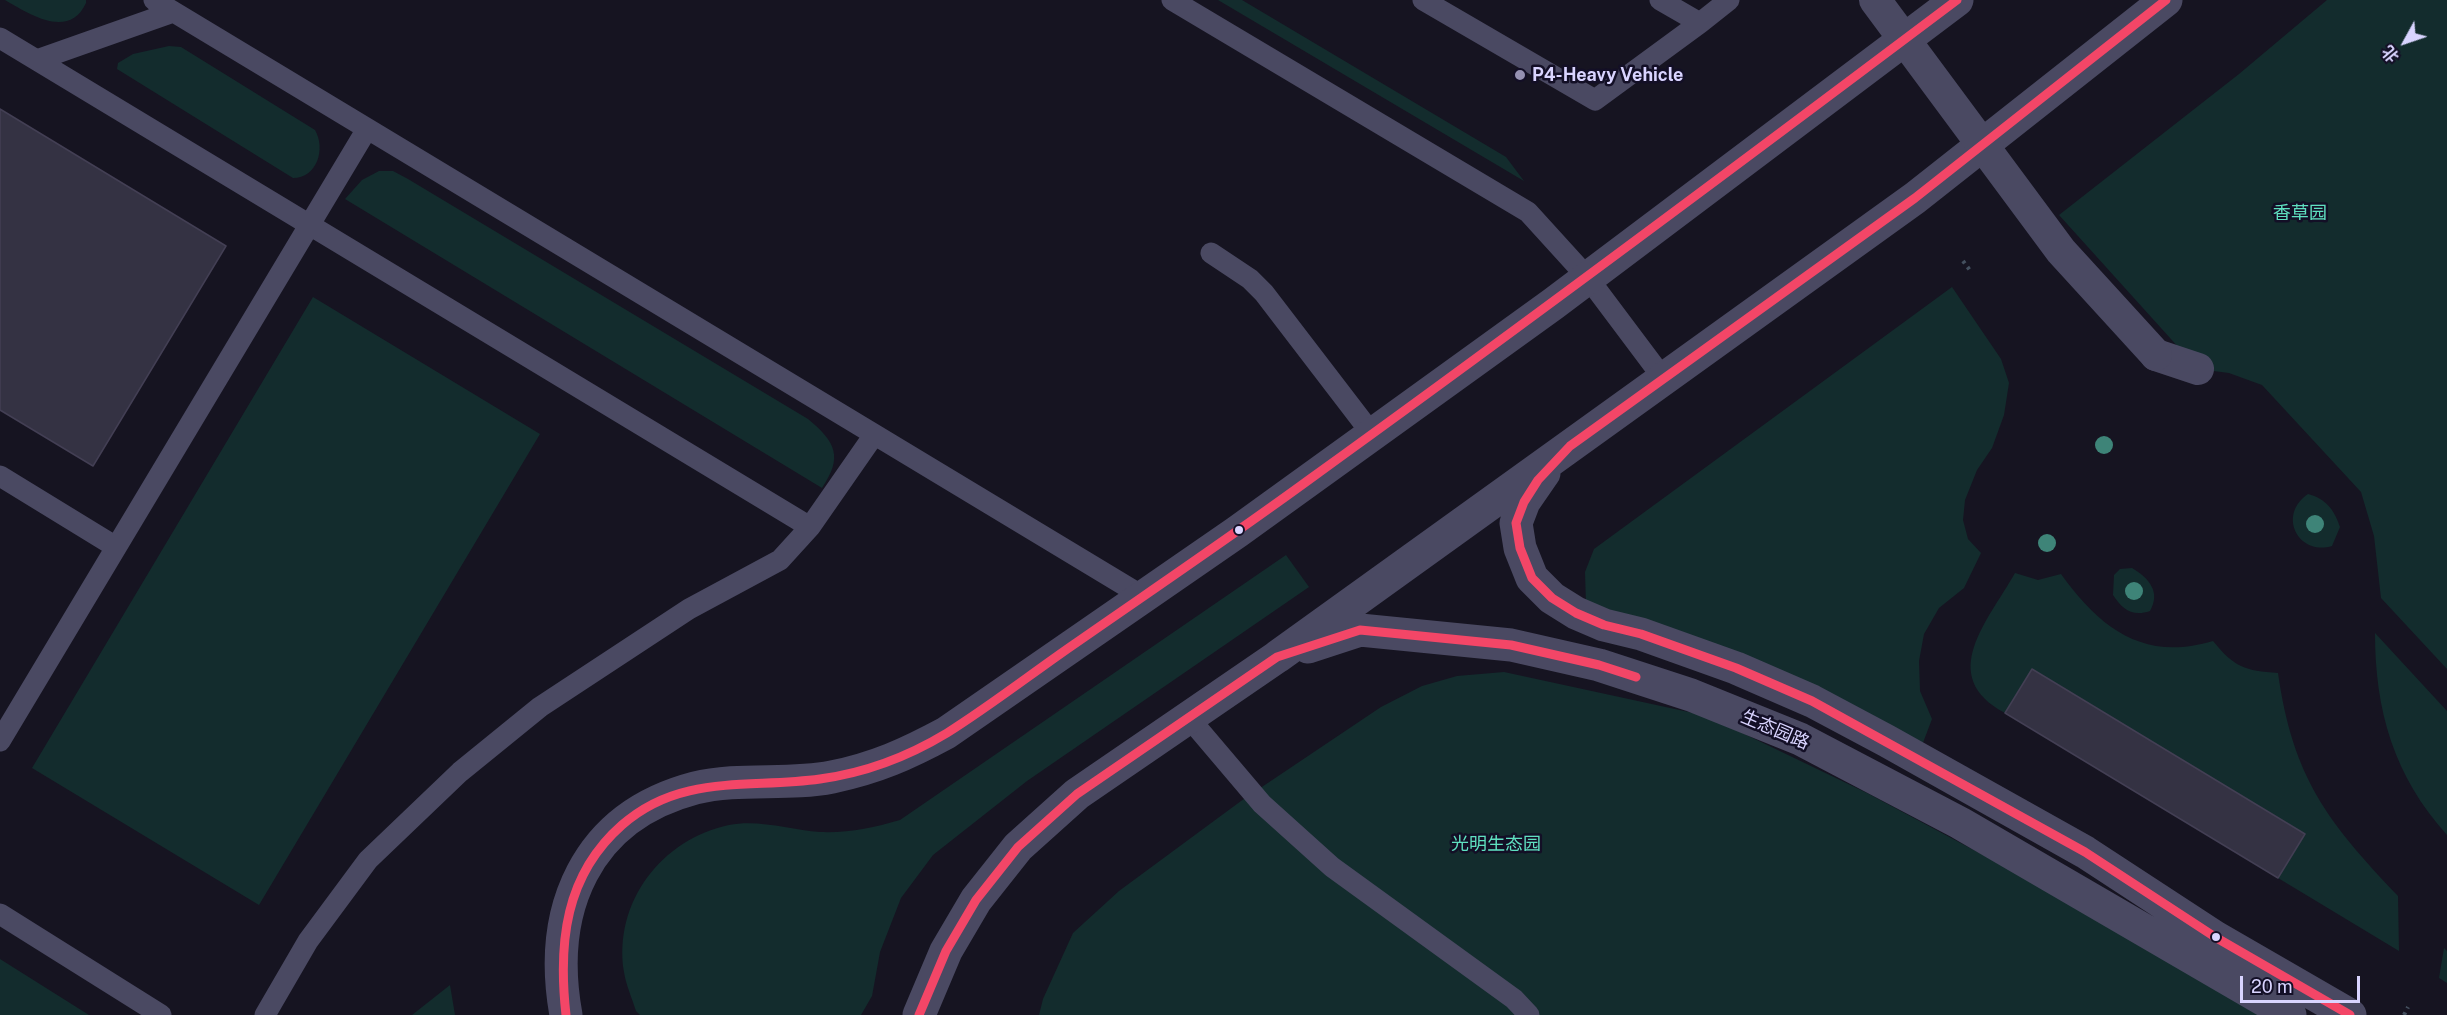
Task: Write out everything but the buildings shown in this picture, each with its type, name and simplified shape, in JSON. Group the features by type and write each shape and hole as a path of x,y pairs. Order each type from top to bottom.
{"street":[{"path":"1875,0 2061,251 2156,355 2198,369"},
{"path":"566,1015 561,967 563,923 580,872 608,836 646,807 696,788 830,778 895,760 946,733 1012,690 1144,597 1588,278 1957,0"},
{"path":"919,1015 946,951 976,900 1018,847 1077,794 1277,657 1915,198 2166,0"},
{"path":"1570,446 1538,480 1524,501 1516,523 1520,548 1532,578 1552,598 1576,613 1604,625 1641,634 1736,668 1812,701 2085,852 2215,937 2350,1015"},
{"name":"生态园路","path":"1277,657 1360,630 1450,638 1511,645 1599,665 1691,695 1800,740 1960,823 2290,1015"}],"lane":[{"path":"154,0 1144,597"},
{"path":"1172,0 1528,212 1588,278 1664,378"},
{"path":"1424,0 1595,100 1729,0"},
{"path":"1660,0 1700,23"},
{"path":"37,60 174,12"},
{"path":"0,38 810,527"},
{"path":"0,741 367,129"},
{"path":"1211,253 1250,279 1264,293 1372,434"},
{"path":"265,1015 308,941 369,860 460,772 550,700 689,609 780,560 810,527 874,435"},
{"path":"0,476 116,547"},
{"path":"1189,718 1262,804 1316,853 1514,999 1529,1015"},
{"path":"0,914 161,1015"}],"path":[{"path":"1963,261 1972,273"},
{"path":"2404,1015 2408,1007"}],"green space":[{"path":"5,0 86,0 86,3 79,14 70,20 59,22 37,17"},
{"path":"1218,0 1242,0 1506,157 1524,181"},
{"name":"香草园","path":"2327,0 2447,0 2447,669 2381,598 2374,536 2361,492 2262,385 2229,373 2198,369 2059,215 2239,74"},
{"path":"169,46 181,47 315,130 320,146 313,168 301,177 293,178 117,69 118,63 133,54"},
{"path":"379,171 393,171 408,179 808,419 825,435 833,450 833,467 822,488 345,199 362,180"},
{"path":"1952,287 2001,359 2009,383 2004,415 1992,448 1977,470 1965,500 1963,520 1968,539 1981,553 1964,588 1939,608 1924,634 1919,661 1920,691 1932,719 1921,748 1586,604 1585,572 1594,549"},
{"path":"313,297 540,434 259,905 32,768"},
{"path":"2308,494 2324,502 2338,521 2340,527 2332,546 2310,545 2296,532 2293,522 2294,512"},
{"path":"1286,555 1309,587 1027,781 933,855 901,898 880,952 872,996 861,1015 640,1015 636,1011 624,972 623,946 626,921 635,898 647,878 663,859 683,844 705,832 740,823 820,832 841,832 900,820"},
{"path":"2132,568 2144,576 2152,586 2154,598 2150,611 2138,613 2128,610 2113,595 2114,575 2120,569"},
{"path":"2015,573 2038,580 2061,574 2091,610 2125,636 2165,647 2188,646 2213,641 2227,657 2241,666 2257,671 2278,673 2293,742 2317,796 2351,844 2398,896 2399,951 2278,878 2305,834 2032,669 2005,713 1985,698 1974,682 1971,665 1974,647 1992,610"},
{"path":"2375,633 2447,711 2447,835 2413,790 2391,741 2379,689"},
{"name":"光明生态园","path":"1504,672 1707,716 1867,793 2026,878 2260,1015 1039,1015 1043,999 1073,933 1119,891 1241,801 1381,707 1422,686 1457,676"},
{"path":"2444,948 2447,951 2447,983 2439,978"},
{"path":"0,959 89,1015 0,1015"},
{"path":"450,985 455,1015 412,1015"}],"transit line":[{"path":"566,1015 563,962 565,936 577,888 588,866 603,845 622,825 668,797 692,790 716,786 794,782 853,773 902,756 947,733 1392,420 1957,0"},
{"path":"2166,0 1915,198 1570,446 1538,480 1524,502 1516,523 1520,548 1532,578 1552,598 1576,613 1604,625 1641,634 1736,668 1812,701 2085,852 2215,937 2350,1015"},
{"path":"919,1015 946,951 976,900 1018,847 1077,794 1277,657 1360,630 1511,645 1599,665 1636,677"}],"place":[{"name":"P4-Heavy Vehicle","path":"1520,75"}]}
